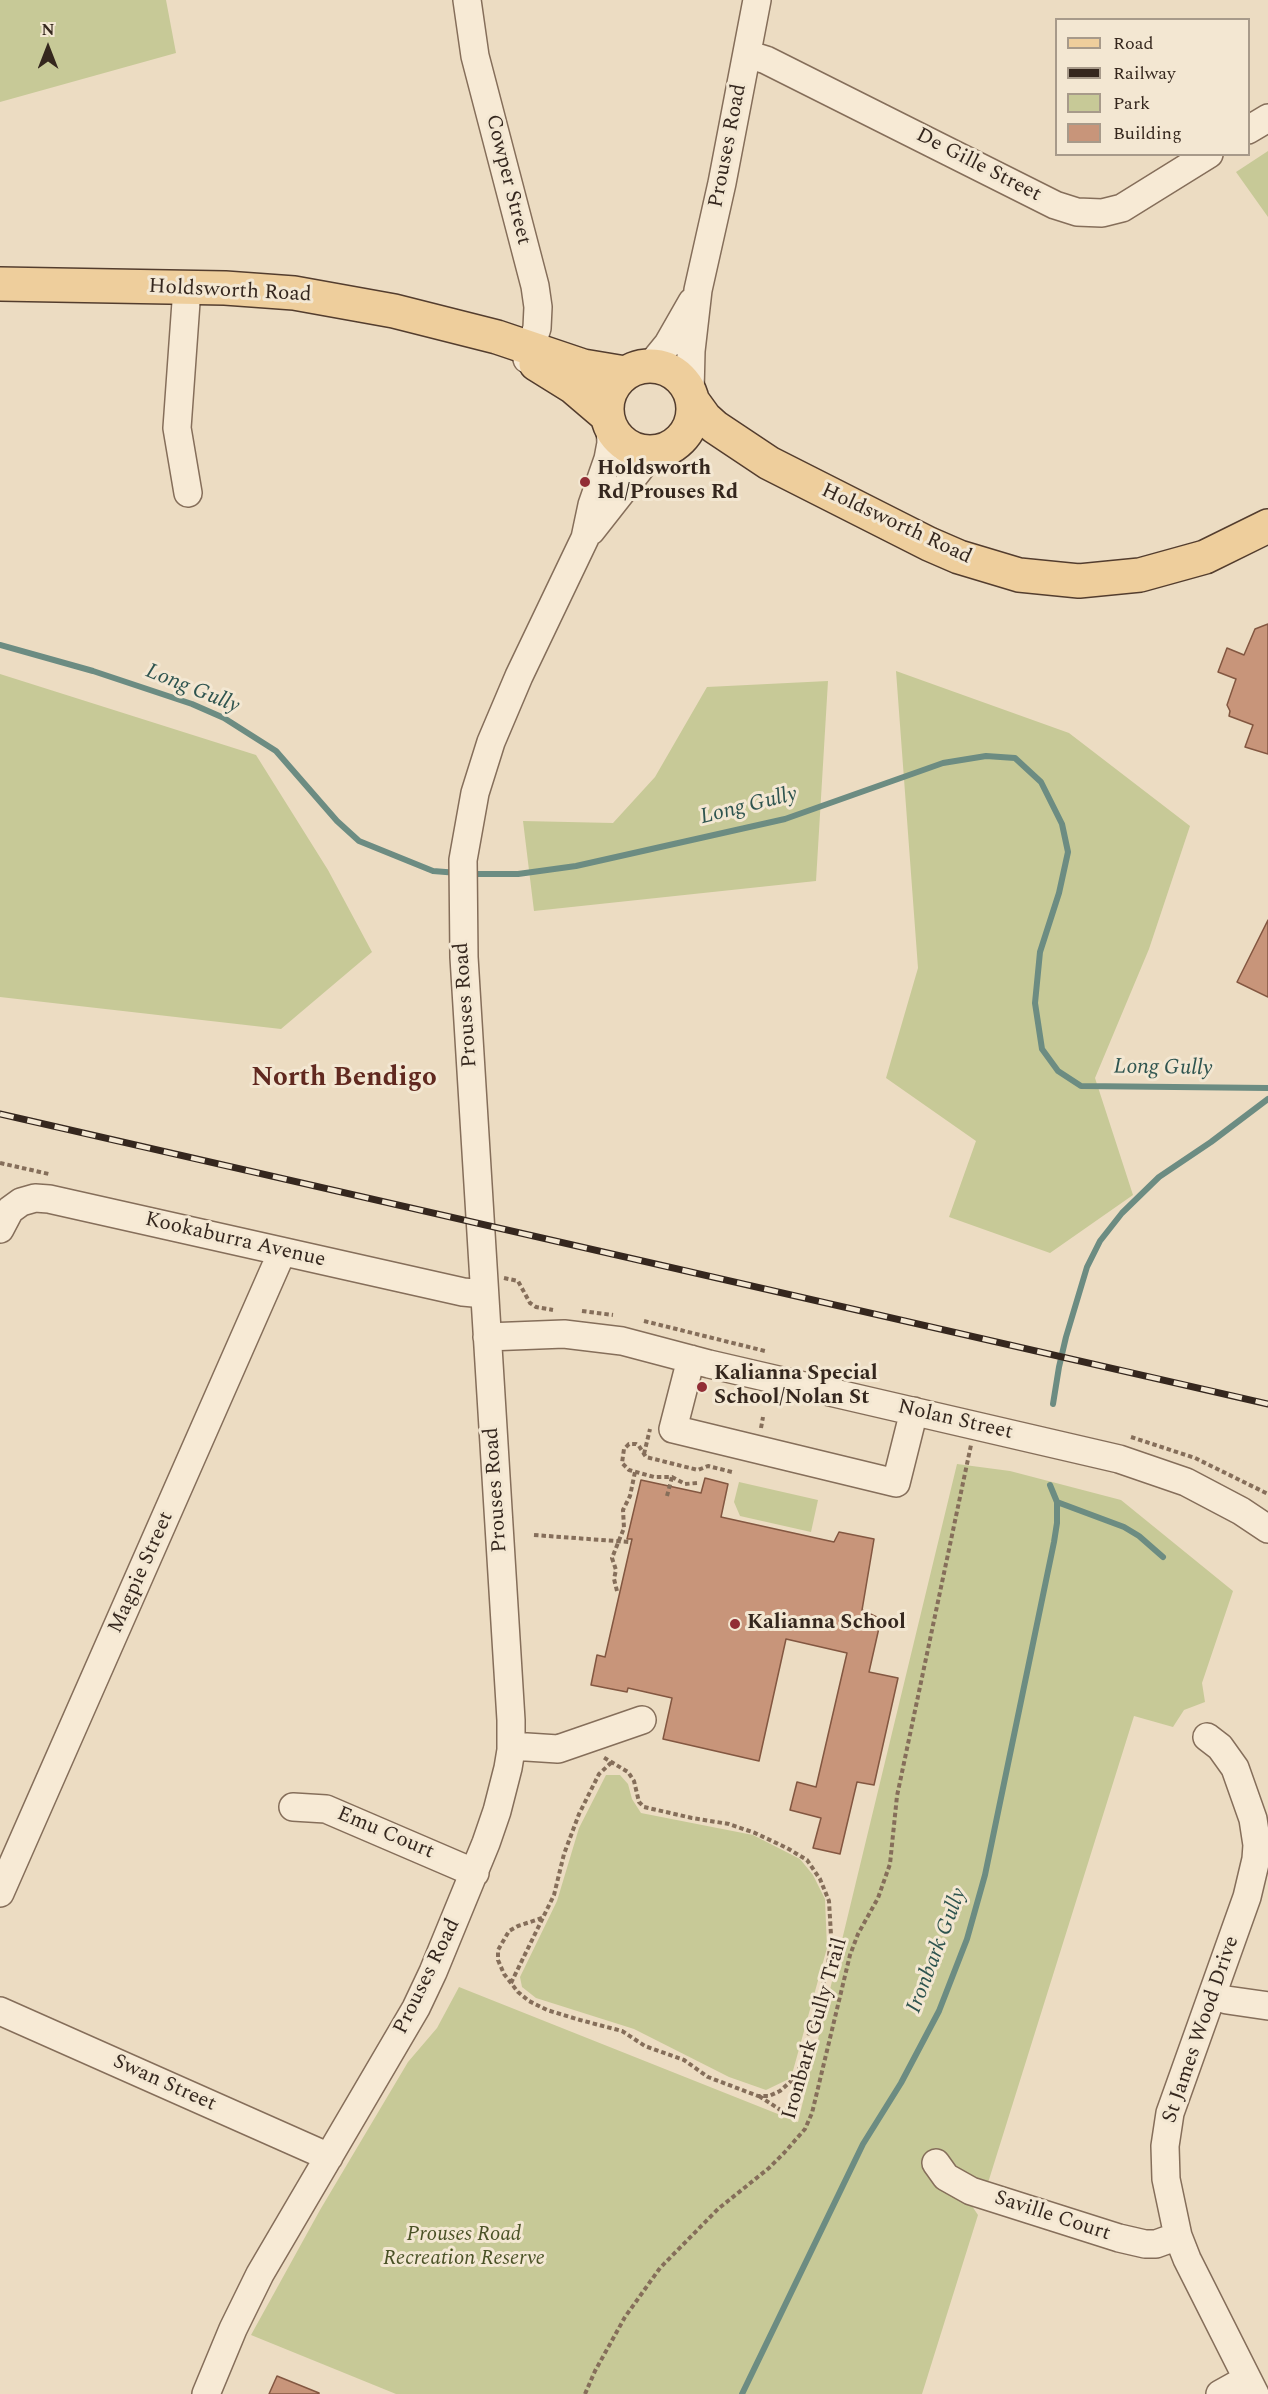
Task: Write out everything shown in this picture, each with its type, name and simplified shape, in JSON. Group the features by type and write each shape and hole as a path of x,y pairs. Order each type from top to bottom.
{"main road":[{"name":"Holdsworth Road","path":"0,284 285,292 394,311 456,327 530,353 583,366 637,370"},
{"name":"Holdsworth Road","path":"530,353 573,387 609,422"},
{"path":"663,368 674,373 684,382 691,396 693,414 689,428 680,440 661,450 640,451 628,447 618,438 609,422 606,404 610,392 616,381 637,370 663,368"},
{"name":"Holdsworth Road","path":"691,396 705,418 715,427 769,463 895,528 958,557 1019,575 1047,579 1109,580 1163,570 1224,550 1268,526"},
{"name":"Holdsworth Road","path":"661,450 711,451 769,463"}],"street":[{"name":"Cowper Street","path":"467,0 475,56 535,286 537,319 530,353"},
{"name":"Prouses Road","path":"691,396 691,351 698,290 722,183 757,0"},
{"name":"De Gille Street","path":"747,54 766,60 1055,205 1077,212 1102,213 1122,208 1206,156"},
{"path":"1250,129 1268,118"},
{"path":"187,288 177,428 188,493"},
{"name":"Prouses Road","path":"637,370 668,344 698,290"},
{"name":"Prouses Road","path":"206,2394 246,2302 416,2008 447,1943 497,1811 511,1746 464,957 463,873 475,793 491,742 519,676 585,538 592,505 608,459 611,443 609,422"},
{"name":"Prouses Road","path":"585,538 661,450"},
{"name":"Kookaburra Avenue","path":"0,1229 6,1216 15,1206 28,1199 42,1198 463,1292 484,1294"},
{"name":"Magpie Street","path":"0,1893 282,1252"},
{"name":"Nolan Street","path":"487,1337 584,1335 622,1341 1119,1459 1152,1469 1214,1496 1268,1529"},
{"path":"691,1359 673,1429 896,1483 914,1411"},
{"path":"511,1746 558,1749 642,1719"},
{"name":"St James Wood Drive","path":"1207,1737 1220,1748 1235,1768 1253,1819 1257,1845 1252,1884 1176,2094 1167,2129 1166,2179 1178,2236 1197,2281 1251,2387"},
{"name":"Emu Court","path":"293,1807 326,1809 475,1874"},
{"path":"1212,1995 1227,2000 1268,2006"},
{"name":"Swan Street","path":"4,2022 329,2157"},
{"name":"Saville Court","path":"936,2163 946,2177 971,2191 1126,2240 1156,2244 1178,2236"},
{"path":"1220,2394 1251,2387"}],"path":[{"name":"Ironbark Gully Trail","path":"585,2394 620,2325 660,2268 718,2209 784,2153 805,2129 812,2113 850,1955 858,1934 878,1898 890,1864 898,1787 976,1426"},
{"path":"697,1483 681,1484 672,1477 654,1478 625,1468 622,1463 624,1449 632,1443 639,1446 646,1457 698,1470 708,1466 732,1472"},
{"path":"617,1591 614,1579 616,1570 612,1558 624,1528 623,1510 630,1496 635,1472"},
{"path":"668,1496 672,1477"},
{"path":"534,1535 629,1542"},
{"path":"542,1918 509,1931 498,1950 498,1960 511,1984 529,2001 547,2010 622,2031 645,2046 684,2061 708,2077 758,2096 782,2111 795,2109 798,2100 798,2076 828,1967 831,1935 830,1901 820,1879 807,1860 756,1833 729,1824 644,1807 639,1802 634,1781 628,1772 613,1761 565,1747"},
{"path":"511,1984 554,1895 564,1854 579,1814 599,1774 613,1761"},
{"path":"758,2096 769,2096 780,2091 798,2076"}],"green space":[{"path":"0,0 166,0 176,53 0,102"},
{"path":"1268,151 1268,217 1236,172"},
{"path":"896,671 1069,733 1190,826 1149,949 1095,1078 1133,1195 1050,1253 949,1217 976,1141 886,1078 918,968"},
{"path":"0,674 256,755 328,870 372,952 281,1029 0,997"},
{"path":"828,681 816,881 534,911 523,821 613,823 655,777 707,687"},
{"name":"Prouses Road Recreation Reserve","path":"957,1464 1010,1471 1121,1500 1233,1591 1202,1683 1205,1702 1184,1710 1173,1727 1134,1716 987,2186 968,2200 978,2215 922,2394 396,2394 251,2335 320,2210 408,2062 437,2028 459,1987 798,2122"},
{"path":"739,1482 818,1500 811,1532 740,1516 734,1502"},
{"path":"606,1775 620,1775 628,1784 632,1799 641,1813 753,1835 800,1859 813,1875 825,1899 827,1948 791,2078 766,2090 729,2077 634,2029 536,1998 522,1987 520,1977 557,1901 579,1828"}],"building":[{"path":"1268,624 1268,754 1245,747 1253,725 1229,716 1230,711 1227,705 1236,679 1218,672 1227,648 1244,655 1255,629"},
{"path":"1268,920 1268,997 1237,982"},
{"path":"705,1478 728,1484 721,1517 834,1542 839,1532 874,1539 862,1610 881,1619 869,1672 898,1678 874,1785 857,1782 840,1854 813,1848 821,1818 790,1810 797,1782 816,1787 847,1653 786,1639 759,1761 663,1739 672,1698 628,1688 627,1692 591,1685 597,1655 605,1657 632,1539 627,1539 641,1480 701,1493"},
{"path":"277,2376 319,2393 319,2394 269,2394"}],"waterway":[{"name":"Long Gully","path":"0,645 93,671 192,704 224,718 276,751 337,821 359,841 433,871 458,873"},
{"name":"Long Gully","path":"471,874 518,874 576,866 785,819 943,763 986,756 1015,758 1041,782 1062,824 1068,852 1059,893 1040,952 1035,1003 1042,1049 1058,1071 1081,1086 1268,1088"},
{"name":"Ironbark Gully","path":"1053,1404 1066,1337 1087,1267 1100,1241 1122,1213 1159,1177 1268,1099"},
{"name":"Ironbark Gully","path":"742,2394 863,2144 901,2083 939,2011 967,1939 985,1875 1054,1542 1057,1502 1050,1485"},
{"path":"1057,1502 1124,1527 1139,1536 1163,1557"}],"railway":[{"path":"0,1114 1268,1404"}],"place":[{"name":"Holdsworth Rd/Prouses Rd","path":"585,482"},
{"name":"Kalianna Special School/Nolan St","path":"702,1387"},
{"name":"Kalianna School","path":"735,1624"}],"district":[{"name":"North Bendigo","path":"344,1080"}]}
